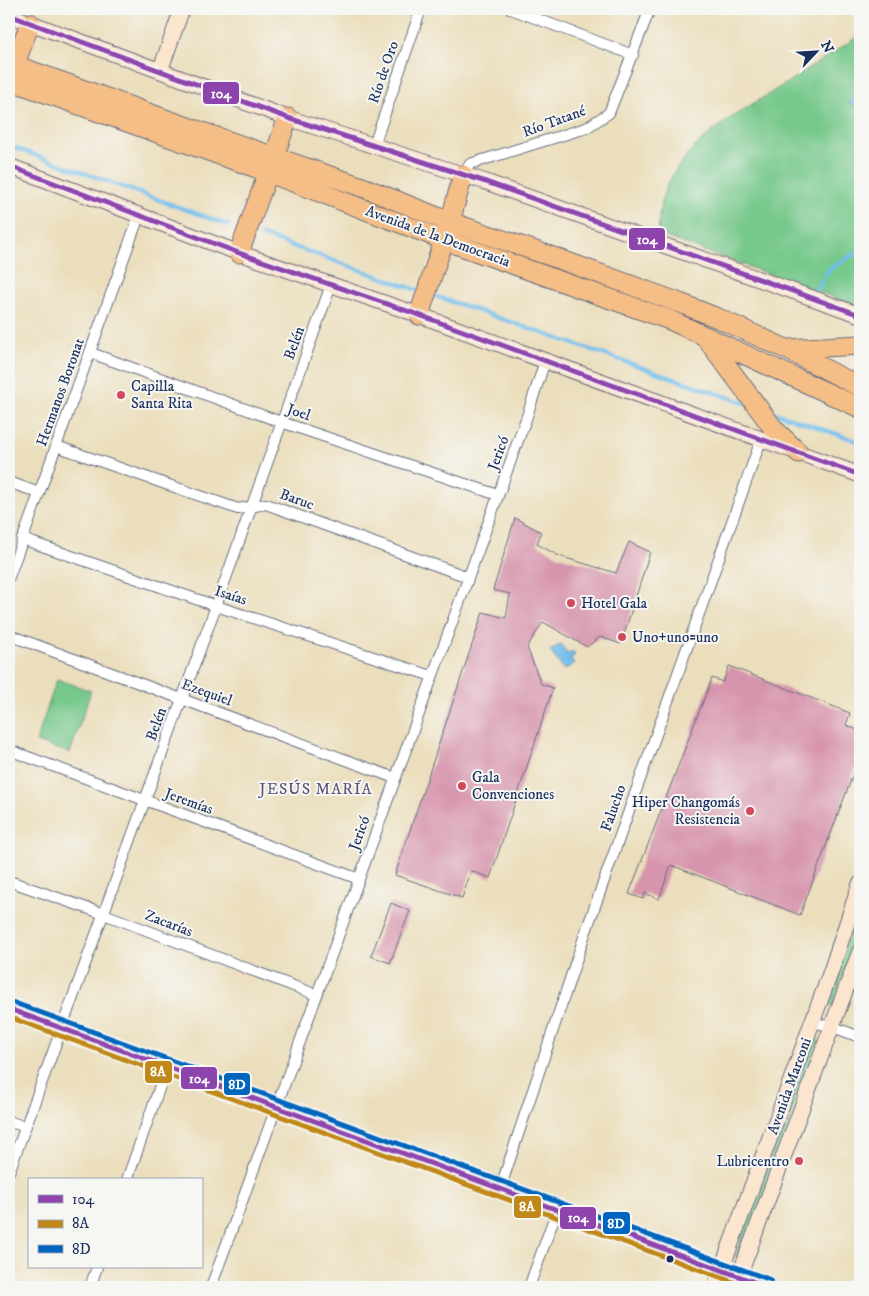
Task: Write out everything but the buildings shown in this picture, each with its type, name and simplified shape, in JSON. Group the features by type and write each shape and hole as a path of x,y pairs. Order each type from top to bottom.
{"highway":[{"path":"10,74 30,23"},
{"name":"Avenida de la Democracia","path":"10,74 173,122 444,240 670,320 860,408"},
{"path":"239,253 288,118"},
{"name":"Avenida de la Democracia","path":"270,164 365,188 450,222 680,303 786,349 860,387"},
{"path":"419,315 450,222 463,175"},
{"path":"703,335 774,429 800,453"},
{"path":"786,349 860,345"}],"street":[{"path":"160,70 182,9"},
{"name":"Río de Oro","path":"374,145 421,9"},
{"path":"511,9 633,55"},
{"name":"Río Tatané","path":"463,175 470,164 586,128 609,113 650,9"},
{"path":"9,15 288,118 524,195 860,315"},
{"path":"9,166 239,253 419,315 860,475"},
{"name":"Hermanos Boronat","path":"9,578 139,216"},
{"name":"Belén","path":"9,1172 331,285"},
{"name":"Joel","path":"91,353 281,422 498,495"},
{"name":"Jericó","path":"211,1287 545,361"},
{"name":"Falucho","path":"500,1189 585,934 761,440"},
{"name":"Baruc","path":"56,446 238,508 266,504 468,577"},
{"path":"9,482 39,494"},
{"name":"Isaías","path":"22,540 216,606 432,676"},
{"name":"Ezequiel","path":"9,635 396,778"},
{"name":"Jeremías","path":"9,750 359,879"},
{"name":"Zacarías","path":"9,881 104,914 317,995"},
{"name":"Avenida Marconi","path":"715,1287 812,1022 860,884"},
{"name":"Avenida Marconi","path":"737,1282 860,951"},
{"path":"9,1009 722,1271 737,1282 768,1287"},
{"path":"812,1022 860,1037"},
{"path":"128,1178 167,1066"},
{"path":"9,1121 25,1127"},
{"path":"529,1287 557,1210"},
{"path":"90,1287 97,1268"}],"green space":[{"path":"860,35 860,307 658,234 660,208 664,193 672,176 683,160 697,145 744,109"},
{"path":"57,679 91,691 70,753 36,742"},
{"path":"860,905 860,929 832,1006 825,1003"},
{"path":"813,1039 820,1041 742,1259 735,1256"}],"water":[{"path":"860,89 860,108 849,103"},
{"path":"561,644 567,654 572,651 575,655 570,659 574,664 564,670 550,651"}],"waterway":[{"path":"10,146 228,225"},
{"path":"261,235 420,291"},
{"path":"825,276 829,269 860,251"},
{"path":"816,291 822,281"},
{"path":"435,296 745,403"},
{"path":"770,411 860,442"}],"transit line":[{"name":"104","path":"9,15 288,118 486,182 860,315"},
{"name":"104","path":"9,166 239,253 419,315 860,475"},
{"name":"8D","path":"12,1002 771,1280"},
{"name":"104","path":"9,1009 768,1287"},
{"name":"8A","path":"9,1017 747,1287"}],"place":[{"name":"Capilla Santa Rita","path":"121,395"},
{"name":"Hotel Gala","path":"571,603"},
{"name":"Uno+uno=uno","path":"622,637"},
{"name":"Gala Convenciones","path":"462,786"},
{"name":"Hiper Changomás Resistencia","path":"750,811"},
{"name":"Lubricentro","path":"799,1161"}],"district":[{"name":"JESÚS MARÍA","path":"316,788"}]}
